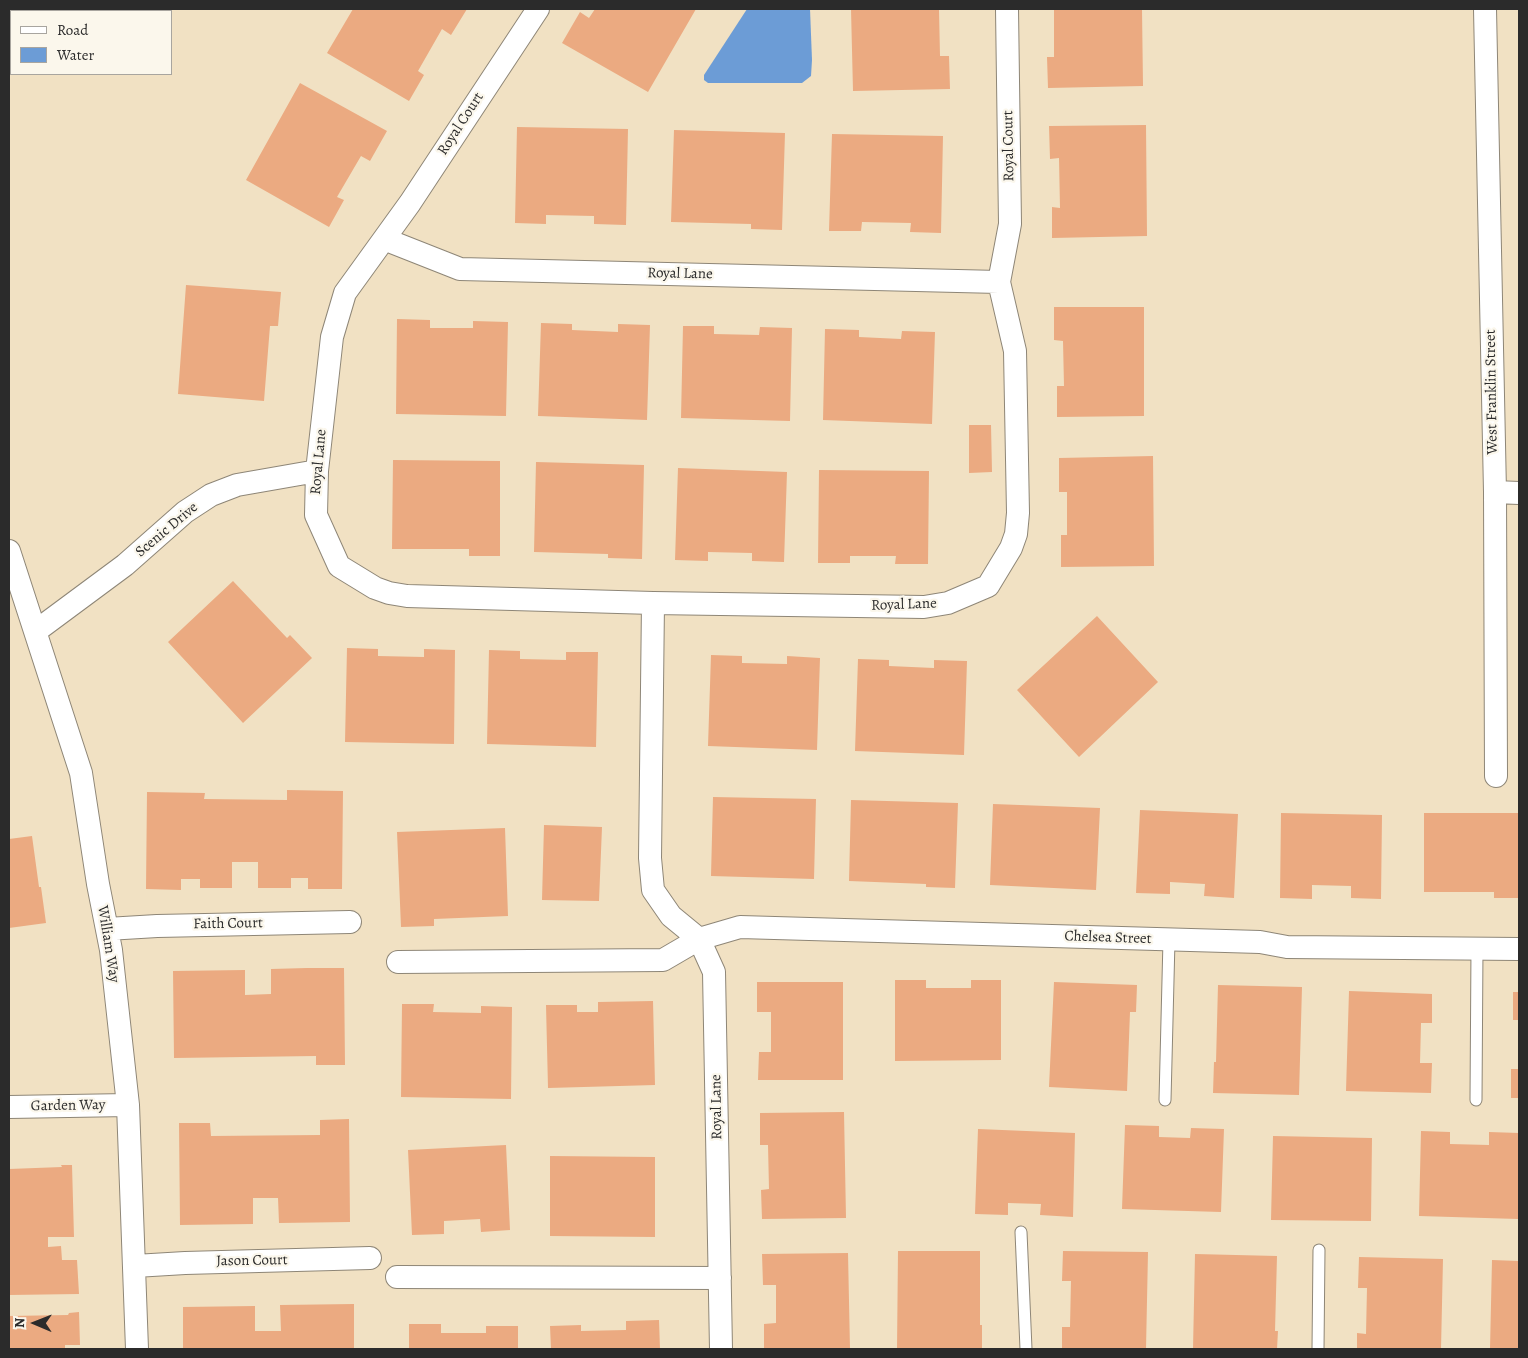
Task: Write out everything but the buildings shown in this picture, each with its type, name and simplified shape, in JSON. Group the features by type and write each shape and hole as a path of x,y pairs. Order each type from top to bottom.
{"street":[{"name":"Royal Court","path":"384,239 538,9"},
{"name":"Royal Court","path":"999,282 1010,224 1007,9"},
{"name":"West Franklin Street","path":"1484,9 1494,492 1496,776"},
{"name":"Royal Lane","path":"384,239 460,270 999,282 1014,351 1018,513 1016,534 1011,548 988,586 948,603 924,607 653,603 407,596 389,593 376,588 339,566 316,515 317,471 332,337 345,293 384,239"},
{"name":"Scenic Drive","path":"36,631 125,565 185,512 211,495 237,484 317,471"},
{"path":"1494,492 1519,493"},
{"name":"William Way","path":"9,551 81,773 98,884 111,950 128,1105 137,1349"},
{"name":"Royal Lane","path":"653,603 650,858 653,890 672,916 699,939 714,972 721,1349"},
{"name":"Faith Court","path":"107,928 350,922"},
{"name":"Chelsea Street","path":"699,939 740,928 1260,942 1287,947 1519,949"},
{"path":"398,962 663,960 699,939"},
{"name":"Garden Way","path":"9,1107 128,1105"},
{"name":"Jason Court","path":"135,1266 370,1258"},
{"path":"397,1277 720,1278"}],"lane":[{"path":"1165,1100 1169,940"},
{"path":"1476,1100 1477,948"},
{"path":"1021,1232 1026,1349"},
{"path":"1318,1349 1319,1250"}],"water":[{"path":"747,9 810,9 811,76 802,83 708,83 704,80 704,75"}]}
